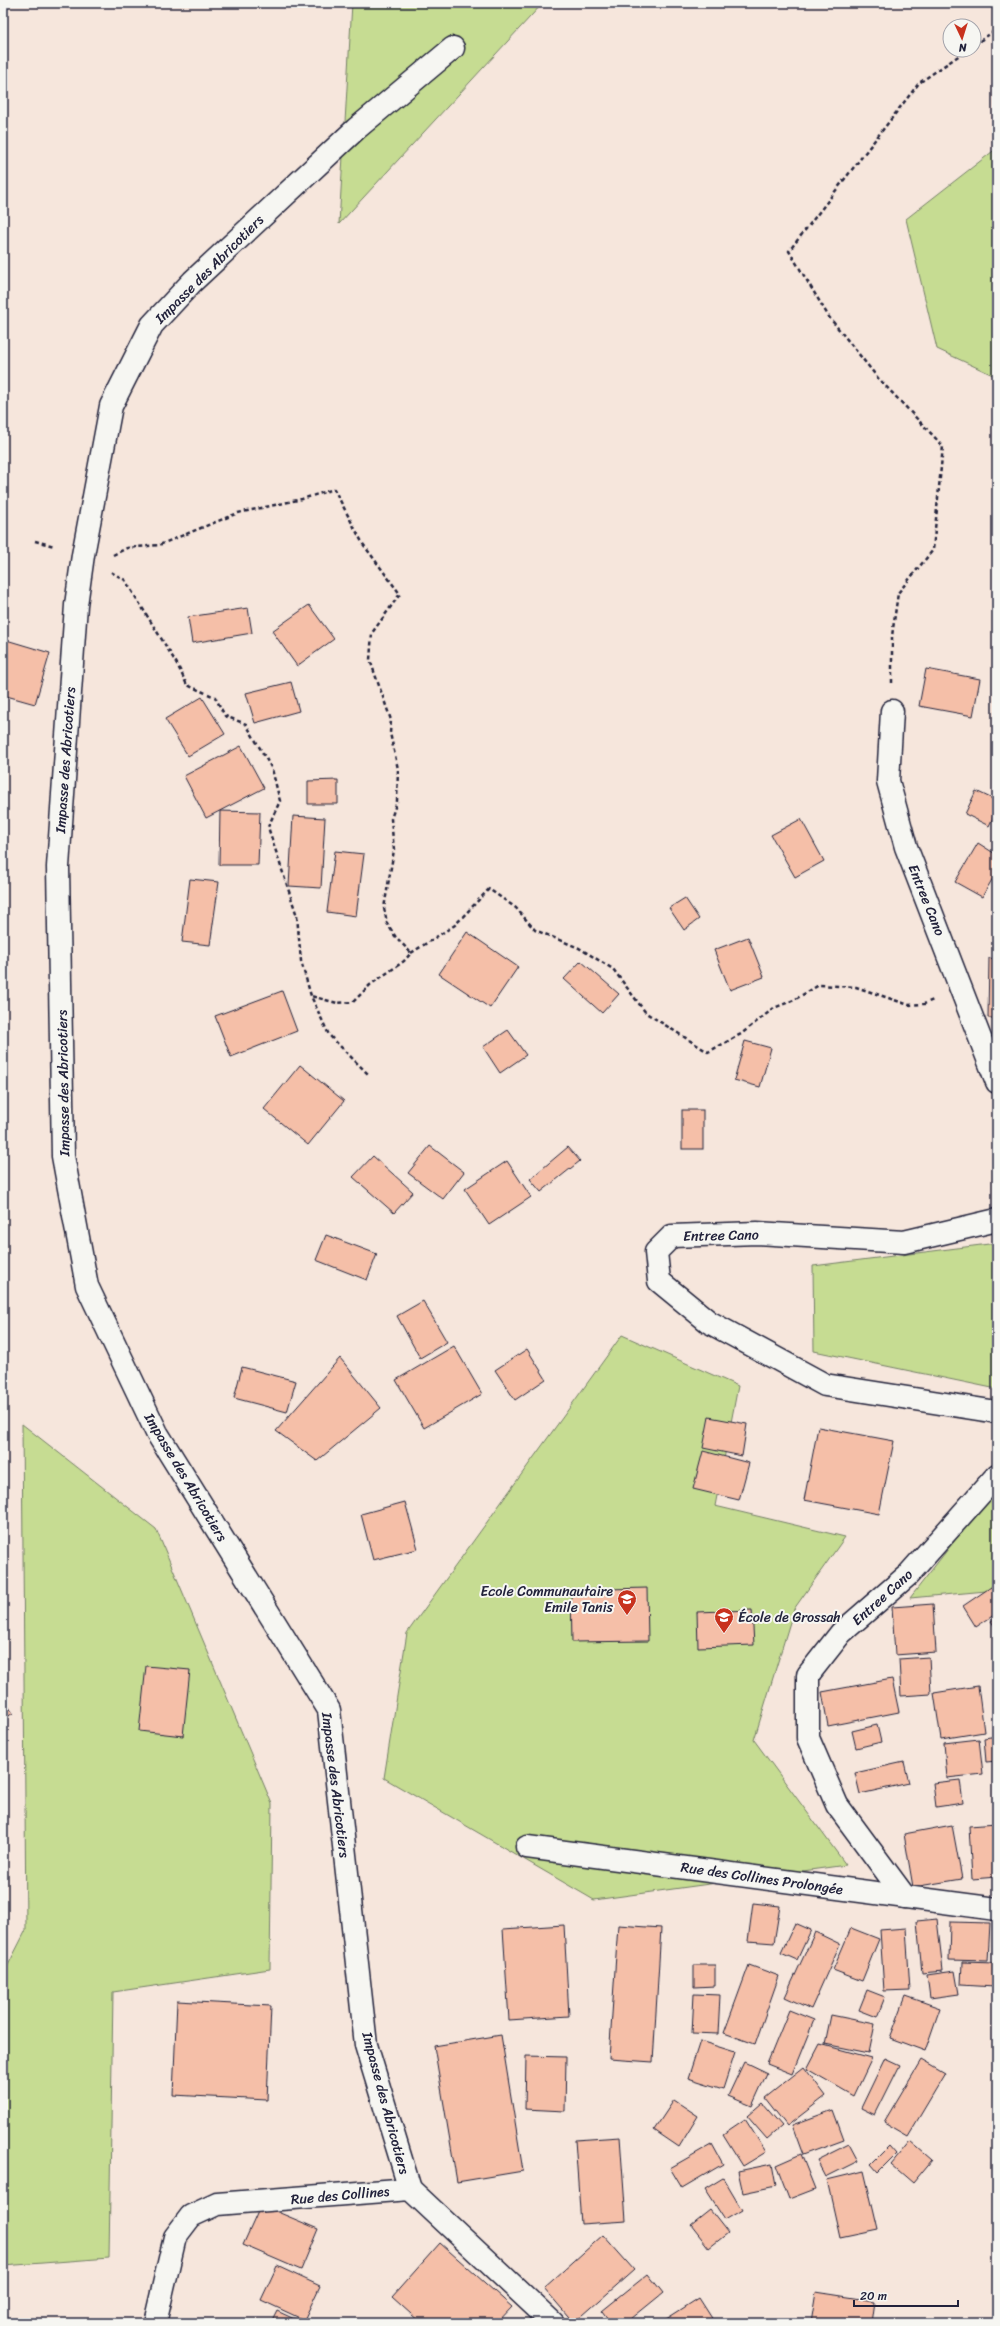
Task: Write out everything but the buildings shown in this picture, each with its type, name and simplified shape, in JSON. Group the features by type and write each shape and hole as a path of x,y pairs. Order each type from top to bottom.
{"street":[{"name":"Impasse des Abricotiers","path":"410,2189 366,2045 329,1710 157,1433 87,1286 63,1156 58,867 76,605 82,555 111,406 152,325 193,281 275,203 356,130 453,48"},
{"name":"Entree Cano","path":"892,711 888,781 906,847 997,1082"},
{"name":"Entree Cano","path":"997,1220 904,1242 757,1233 672,1236 656,1252 659,1280 709,1322 825,1385 997,1412"},
{"name":"Entree Cano","path":"905,1897 837,1805 808,1738 808,1675 841,1633 908,1575 997,1475"},
{"name":"Rue des Collines Prolongée","path":"527,1847 997,1909"},
{"name":"Rue des Collines","path":"155,2323 175,2238 192,2216 217,2204 410,2189 553,2323"}],"path":[{"path":"982,39 997,29"},
{"path":"892,711 892,636 898,593 933,550 943,446 878,378 829,317 789,251 918,83 954,58"},
{"path":"82,555 111,556 127,548 159,545 238,513 302,500 334,489 363,544 400,594 372,633 370,660 391,720 390,733 398,769 397,801 391,820 395,836 394,850 384,908 387,923 391,930 411,952"},
{"path":"35,541 82,555 125,580 169,650 187,685 215,697 225,716 246,724 272,769 280,801 268,827 297,916 300,961 311,996 330,1035 368,1074"},
{"path":"311,996 337,1003 353,1002 370,985 404,961 411,952 455,925 489,889 516,908 535,930 579,948 613,968 646,1013 708,1052 741,1034 774,1008 794,1000 818,986 856,987 910,1005 924,1004 961,986"}],"green space":[{"path":"352,3 543,3 339,224"},
{"path":"997,148 997,377 937,349 906,219"},
{"path":"997,1243 997,1389 814,1351 813,1266"},
{"path":"622,1335 738,1386 715,1506 845,1537 794,1609 754,1740 846,1865 594,1900 384,1778 407,1633"},
{"path":"22,1424 156,1529 272,1804 270,1969 113,1992 109,2258 3,2266 3,1975 26,1930"},
{"path":"997,1486 997,1590 910,1598"}],"place":[{"name":"Ecole Communautaire Emile Tanis","path":"627,1616"},
{"name":"École de Grossah","path":"724,1634"}]}
